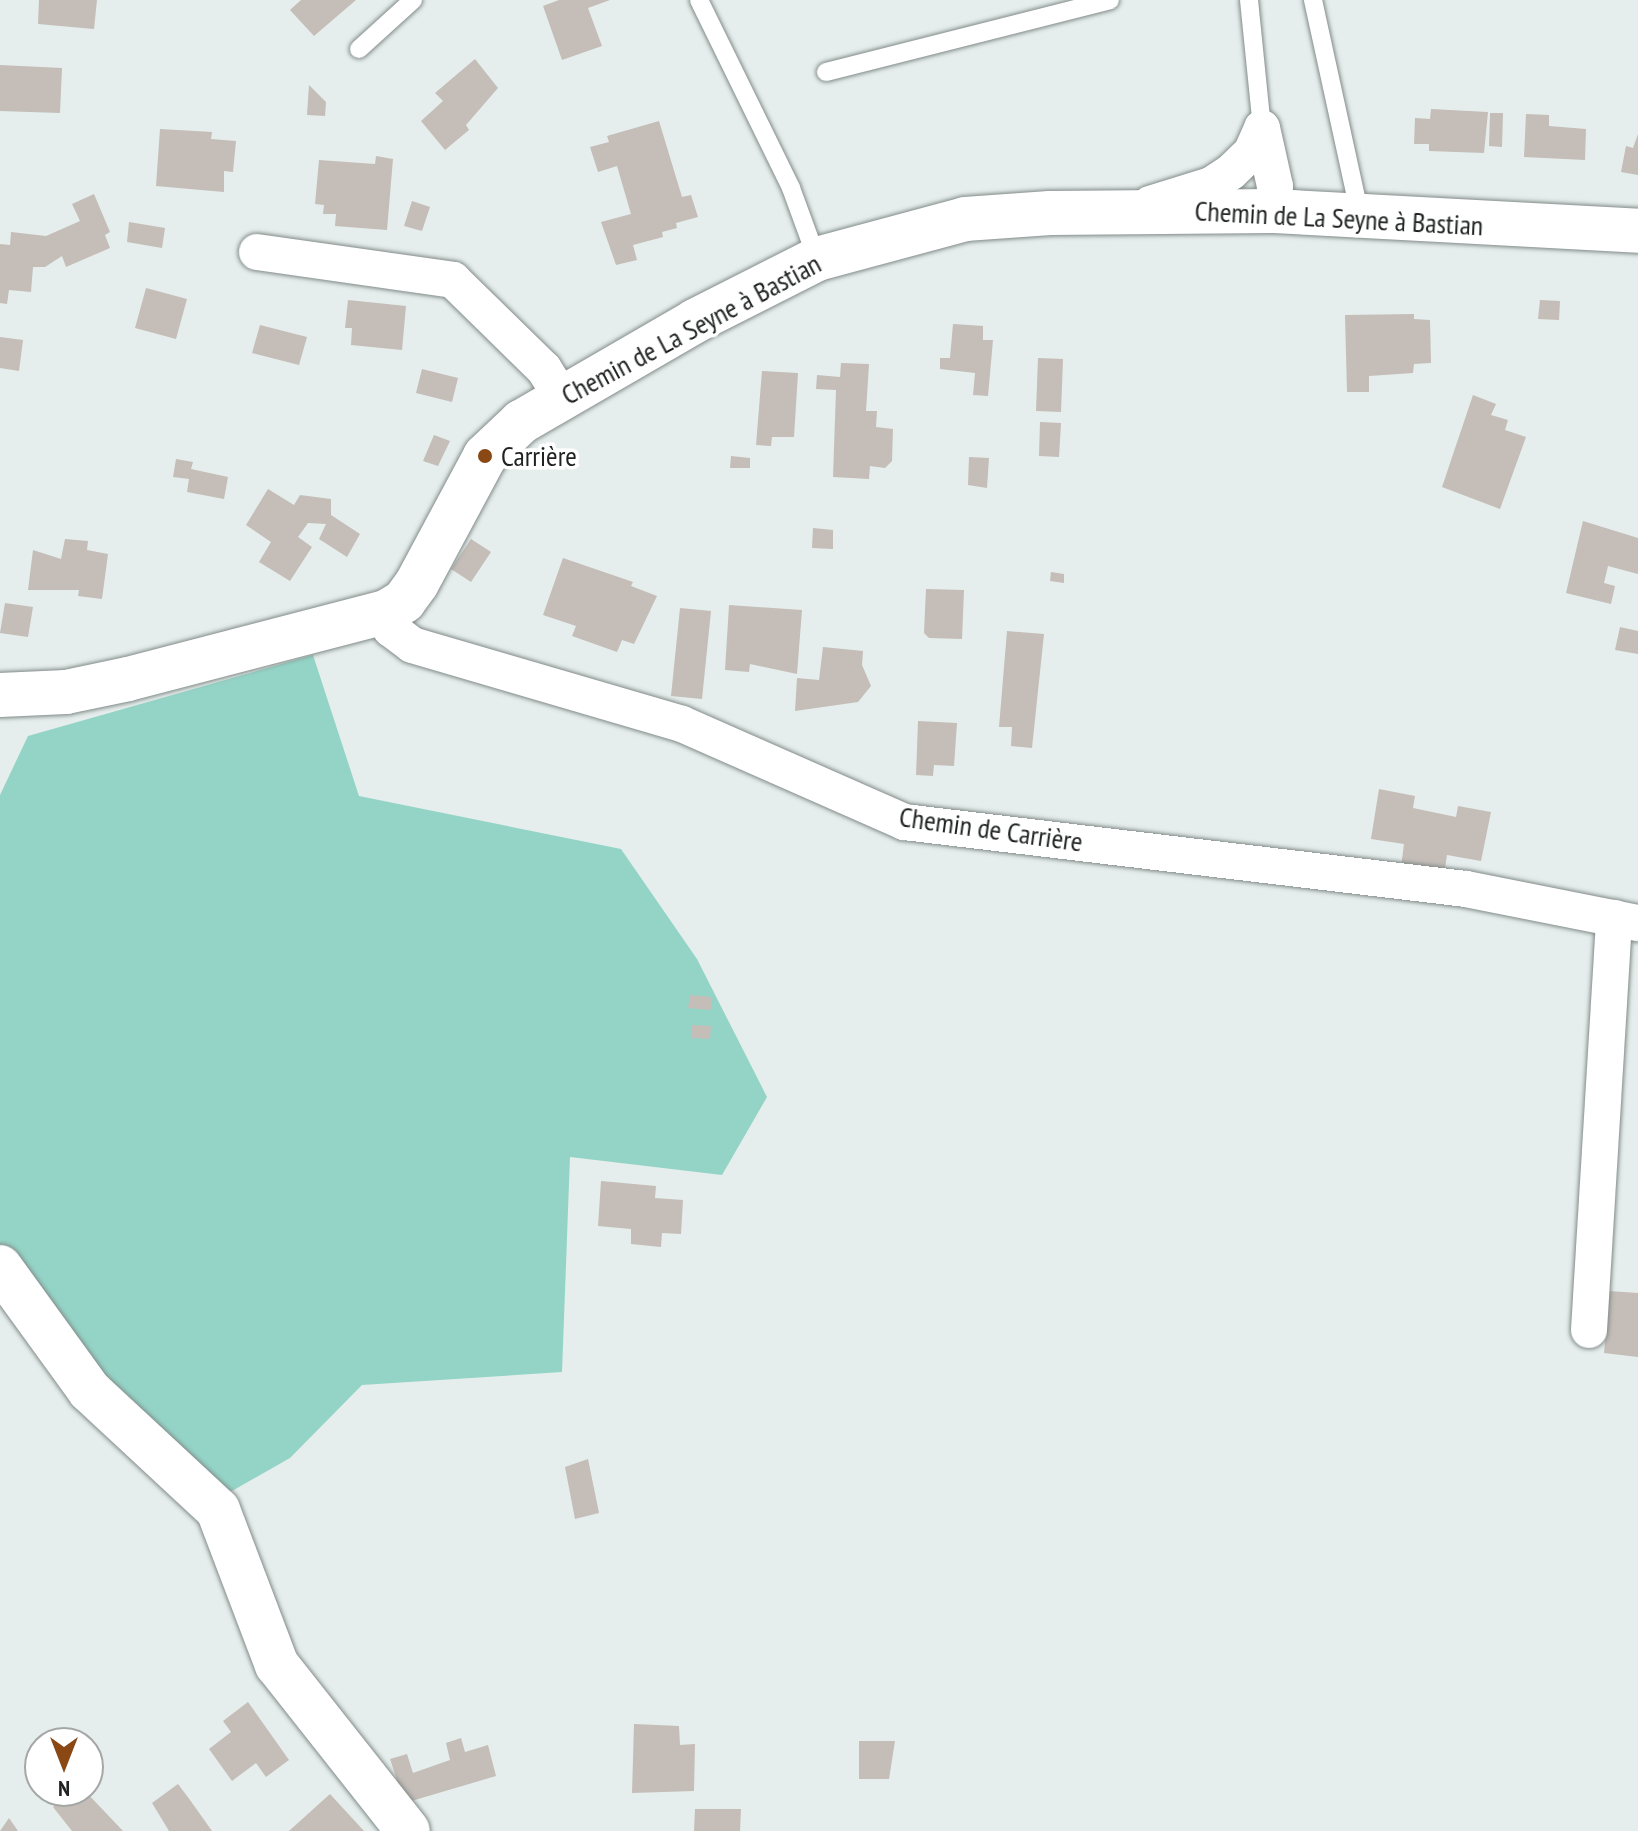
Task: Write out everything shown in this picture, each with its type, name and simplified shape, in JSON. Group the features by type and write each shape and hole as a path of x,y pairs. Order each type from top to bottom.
{"street":[{"path":"1129,210 1211,185 1251,153 1262,128"},
{"path":"1262,128 1275,186 1274,211"},
{"name":"Chemin de La Seyne à Bastian","path":"0,695 66,692 128,679 386,612 417,583 485,456 521,422 817,259 965,219 1129,210 1274,211 1638,231"},
{"path":"257,252 453,280 544,369 562,398"},
{"name":"Chemin de Carrière","path":"386,612 391,629 412,645 682,724 904,822 1466,889 1626,920"},
{"path":"1589,1330 1626,920"},
{"path":"0,1267 89,1390 218,1510 277,1665 408,1831"}],"lane":[{"path":"359,49 413,0"},
{"path":"699,0 791,188 817,259"},
{"path":"826,72 1110,0"},
{"path":"1249,0 1262,128"},
{"path":"1313,0 1360,218"}],"green space":[{"path":"313,655 359,796 621,849 697,959 767,1097 722,1175 570,1157 562,1372 362,1385 290,1458 218,1499 105,1392 0,1252 0,795 28,736"}],"building":[{"path":"39,0 97,0 94,29 38,24"},
{"path":"301,0 356,0 314,36 290,10"},
{"path":"559,0 610,0 588,8 602,46 562,60 543,6"},
{"path":"475,59 498,88 466,125 469,130 445,150 421,121 443,101 435,93"},
{"path":"0,65 62,68 60,113 0,111"},
{"path":"309,85 326,102 325,116 307,115"},
{"path":"1431,109 1488,112 1484,153 1429,151 1429,144 1414,144 1415,118 1430,119"},
{"path":"1490,113 1503,113 1502,147 1489,146"},
{"path":"1526,114 1549,115 1549,126 1586,129 1585,160 1524,157"},
{"path":"659,121 682,197 691,195 698,217 676,223 677,228 662,232 663,237 633,245 637,260 616,265 601,222 631,214 617,166 598,172 590,147 609,142 607,136"},
{"path":"160,129 212,132 211,139 236,141 233,172 224,171 224,192 156,186"},
{"path":"1638,134 1638,175 1621,172 1626,146 1633,148"},
{"path":"376,156 393,159 387,230 335,226 336,214 323,214 324,205 315,204 319,160 375,164"},
{"path":"94,194 110,232 105,235 110,248 66,267 62,256 45,267 33,267 31,292 9,290 7,304 0,303 0,244 10,245 11,232 46,236 80,221 72,204"},
{"path":"412,201 430,207 422,231 404,226"},
{"path":"129,222 165,228 162,248 127,242"},
{"path":"146,288 187,299 176,339 135,328"},
{"path":"348,300 406,306 402,350 351,345 352,328 345,328"},
{"path":"1540,300 1560,301 1559,320 1538,319"},
{"path":"1414,314 1414,319 1430,320 1431,363 1414,364 1413,373 1369,376 1369,392 1347,392 1345,315"},
{"path":"953,324 983,326 983,340 993,340 988,396 973,395 975,373 940,369 940,358 950,358"},
{"path":"260,325 307,337 299,365 252,353"},
{"path":"0,337 23,340 19,371 0,368"},
{"path":"1038,358 1063,359 1061,412 1036,411"},
{"path":"841,363 869,364 866,411 877,411 876,427 893,429 892,461 885,468 870,466 869,479 833,477 836,390 816,389 817,375 840,377"},
{"path":"422,369 458,378 452,402 416,393"},
{"path":"762,371 798,373 794,437 772,437 771,446 756,445"},
{"path":"1473,395 1496,404 1491,415 1508,420 1505,430 1526,437 1500,509 1442,487"},
{"path":"1040,422 1061,423 1059,457 1039,456"},
{"path":"434,435 450,441 438,466 423,461"},
{"path":"731,456 750,458 750,468 730,468"},
{"path":"969,457 989,458 987,488 968,485"},
{"path":"176,459 193,462 191,469 228,477 224,499 187,492 189,479 173,477"},
{"path":"268,489 294,505 300,495 331,499 331,515 360,534 347,557 319,539 326,524 308,523 298,537 312,547 290,581 259,562 271,542 246,525"},
{"path":"1583,521 1638,538 1638,574 1608,566 1604,583 1615,586 1611,604 1566,593"},
{"path":"813,528 833,530 833,549 812,548"},
{"path":"65,539 88,541 87,550 108,554 102,599 78,596 79,590 28,590 33,550 61,559"},
{"path":"471,539 491,552 471,582 451,569"},
{"path":"563,558 633,582 631,586 657,596 634,644 622,640 617,652 572,636 576,626 543,615"},
{"path":"1051,572 1064,574 1064,583 1050,581"},
{"path":"926,589 964,590 962,639 929,638 924,633"},
{"path":"5,603 33,607 28,637 0,633"},
{"path":"729,605 802,610 797,674 750,664 749,672 725,670"},
{"path":"680,608 711,611 702,699 671,696"},
{"path":"1620,627 1638,631 1638,654 1615,650"},
{"path":"1007,631 1044,634 1032,748 1011,746 1012,727 999,727"},
{"path":"823,647 863,651 862,665 871,686 858,702 795,711 797,678 819,680"},
{"path":"918,721 957,723 954,766 934,765 933,776 916,775"},
{"path":"1379,789 1415,796 1413,808 1456,817 1458,806 1491,812 1481,861 1447,855 1444,875 1401,867 1404,844 1371,839"},
{"path":"690,995 712,997 711,1010 688,1008"},
{"path":"692,1025 711,1026 710,1039 691,1038"},
{"path":"601,1181 656,1186 655,1198 683,1200 681,1234 662,1233 661,1247 631,1244 631,1229 598,1226"},
{"path":"1609,1291 1638,1293 1638,1357 1604,1353"},
{"path":"588,1459 599,1513 575,1519 565,1467"},
{"path":"248,1702 289,1760 266,1777 256,1763 232,1781 209,1749 231,1732 223,1721"},
{"path":"634,1724 679,1726 680,1745 695,1744 694,1791 632,1793"},
{"path":"461,1738 465,1752 488,1745 496,1776 408,1802 403,1798 390,1759 407,1754 413,1773 450,1760 446,1743"},
{"path":"859,1741 895,1741 889,1779 859,1779"},
{"path":"178,1784 212,1831 169,1831 152,1803"},
{"path":"330,1794 364,1831 289,1831"},
{"path":"53,1807 100,1807 123,1831 72,1831"},
{"path":"695,1809 741,1809 740,1831 694,1831"},
{"path":"9,1818 18,1831 0,1831"}],"place":[{"name":"Carrière","path":"485,456"}]}
